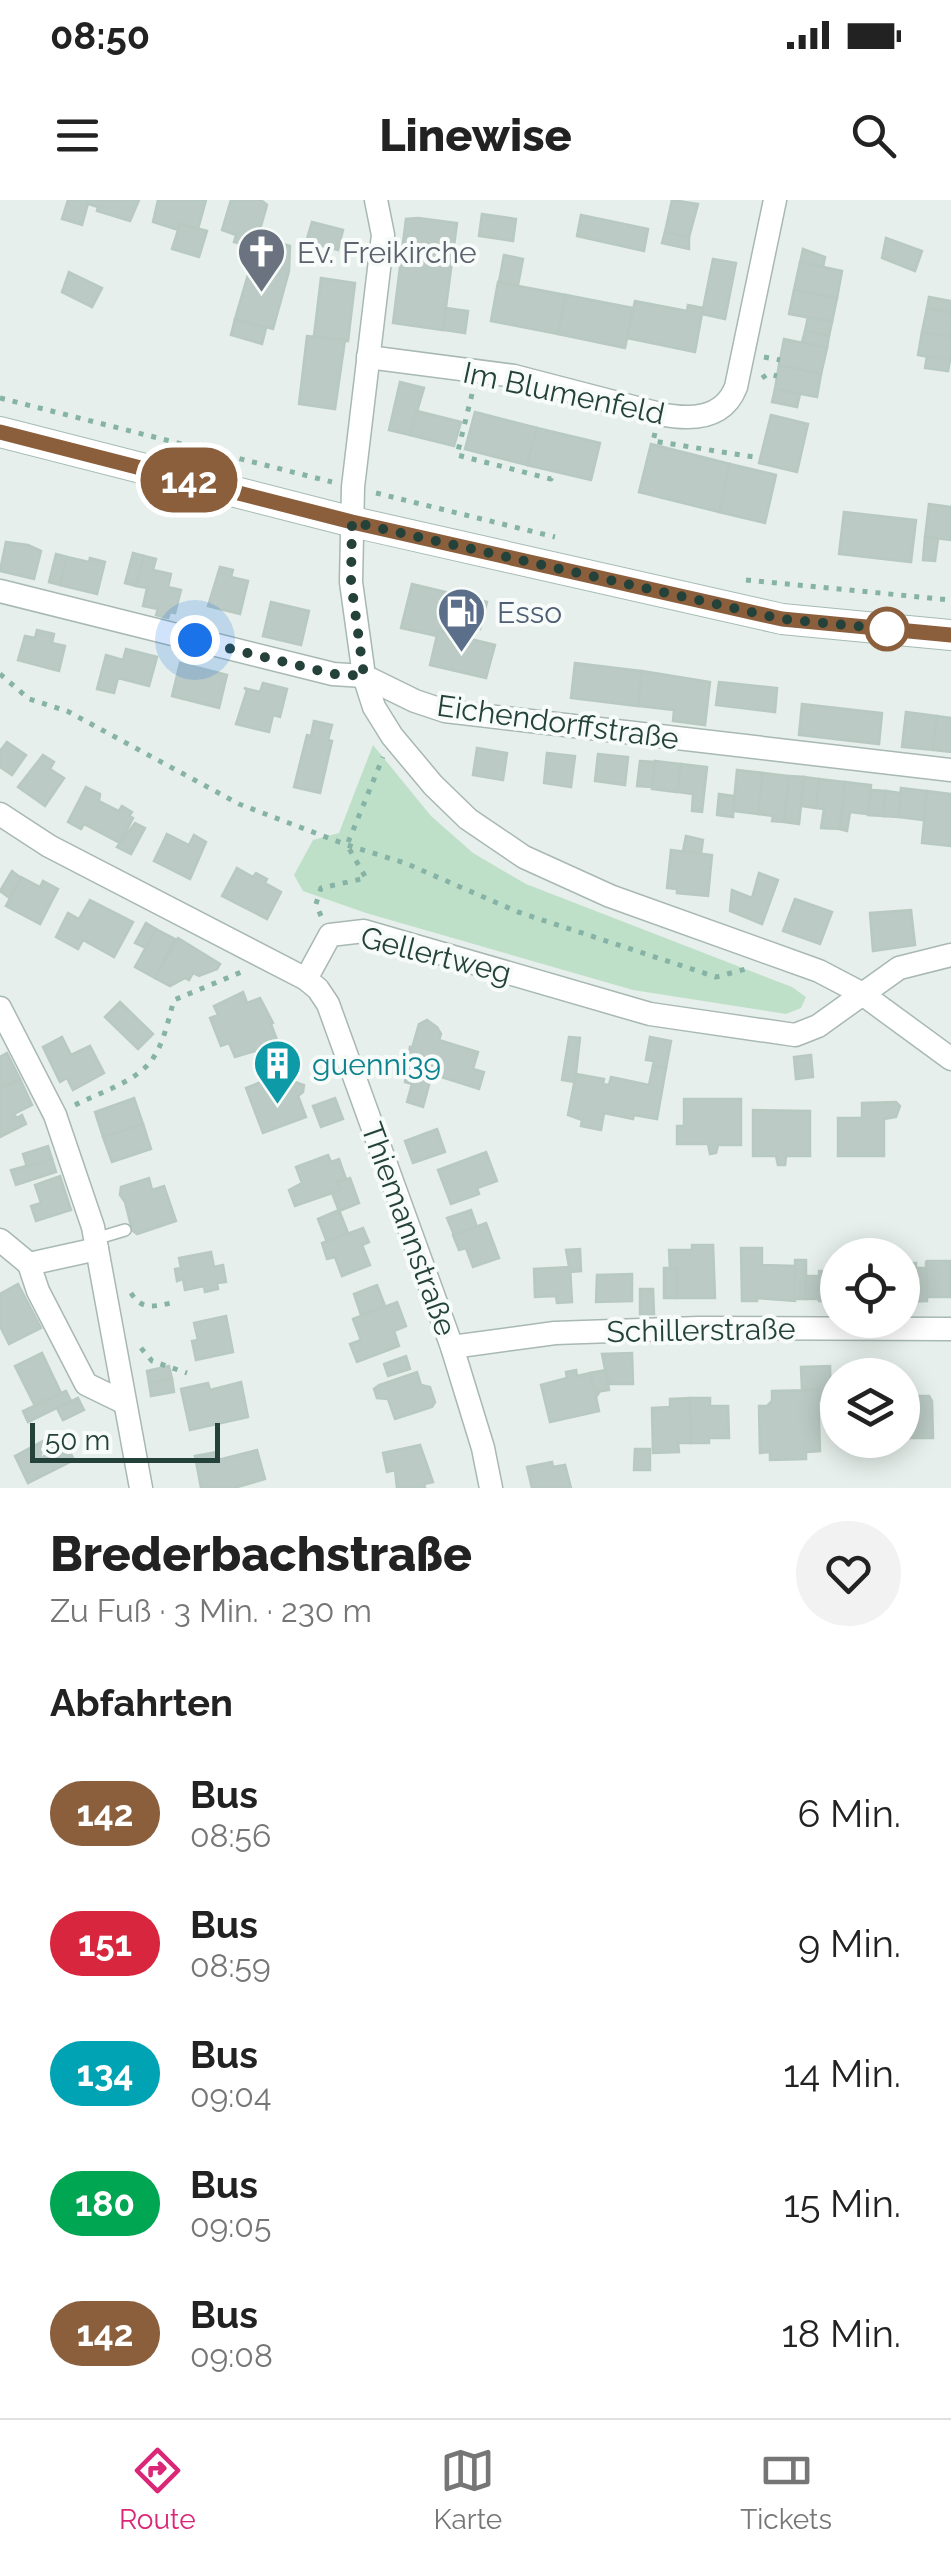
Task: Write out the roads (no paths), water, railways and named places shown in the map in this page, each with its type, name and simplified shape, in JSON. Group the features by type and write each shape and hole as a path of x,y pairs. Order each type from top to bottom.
{"main road":[{"path":"0,432 352,522 782,619 951,635"}],"street":[{"path":"376,200 383,235 353,487 351,582 364,676 374,707 392,736 432,785 468,819 524,857 610,896 819,971 861,993 951,1059"},
{"name":"Im Blumenfeld","path":"368,357 550,384 682,418 704,416 733,394 776,200"},
{"name":"Eichendorffstraße","path":"0,590 333,674 364,676 445,711 951,770"},
{"path":"0,814 49,846 306,980"},
{"name":"Gellertweg","path":"306,980 330,935 364,931 650,1014 795,1034 818,1026 861,993"},
{"path":"861,993 899,968 951,955"},
{"name":"Thiemannstraße","path":"306,980 328,1004 452,1347 491,1488"},
{"path":"0,1008 54,1115 96,1244 140,1488"},
{"path":"0,1240 29,1264 38,1291 86,1384 123,1402"},
{"path":"29,1264 96,1244"},
{"name":"Schillerstraße","path":"452,1347 572,1333 718,1328 951,1329"}],"lane":[{"path":"96,1244 124,1230"}],"place":[{"name":"Ev. Freikirche","path":"262,294"},
{"name":"Esso","path":"462,654"},
{"name":"guenni39","path":"277,1106"}]}
